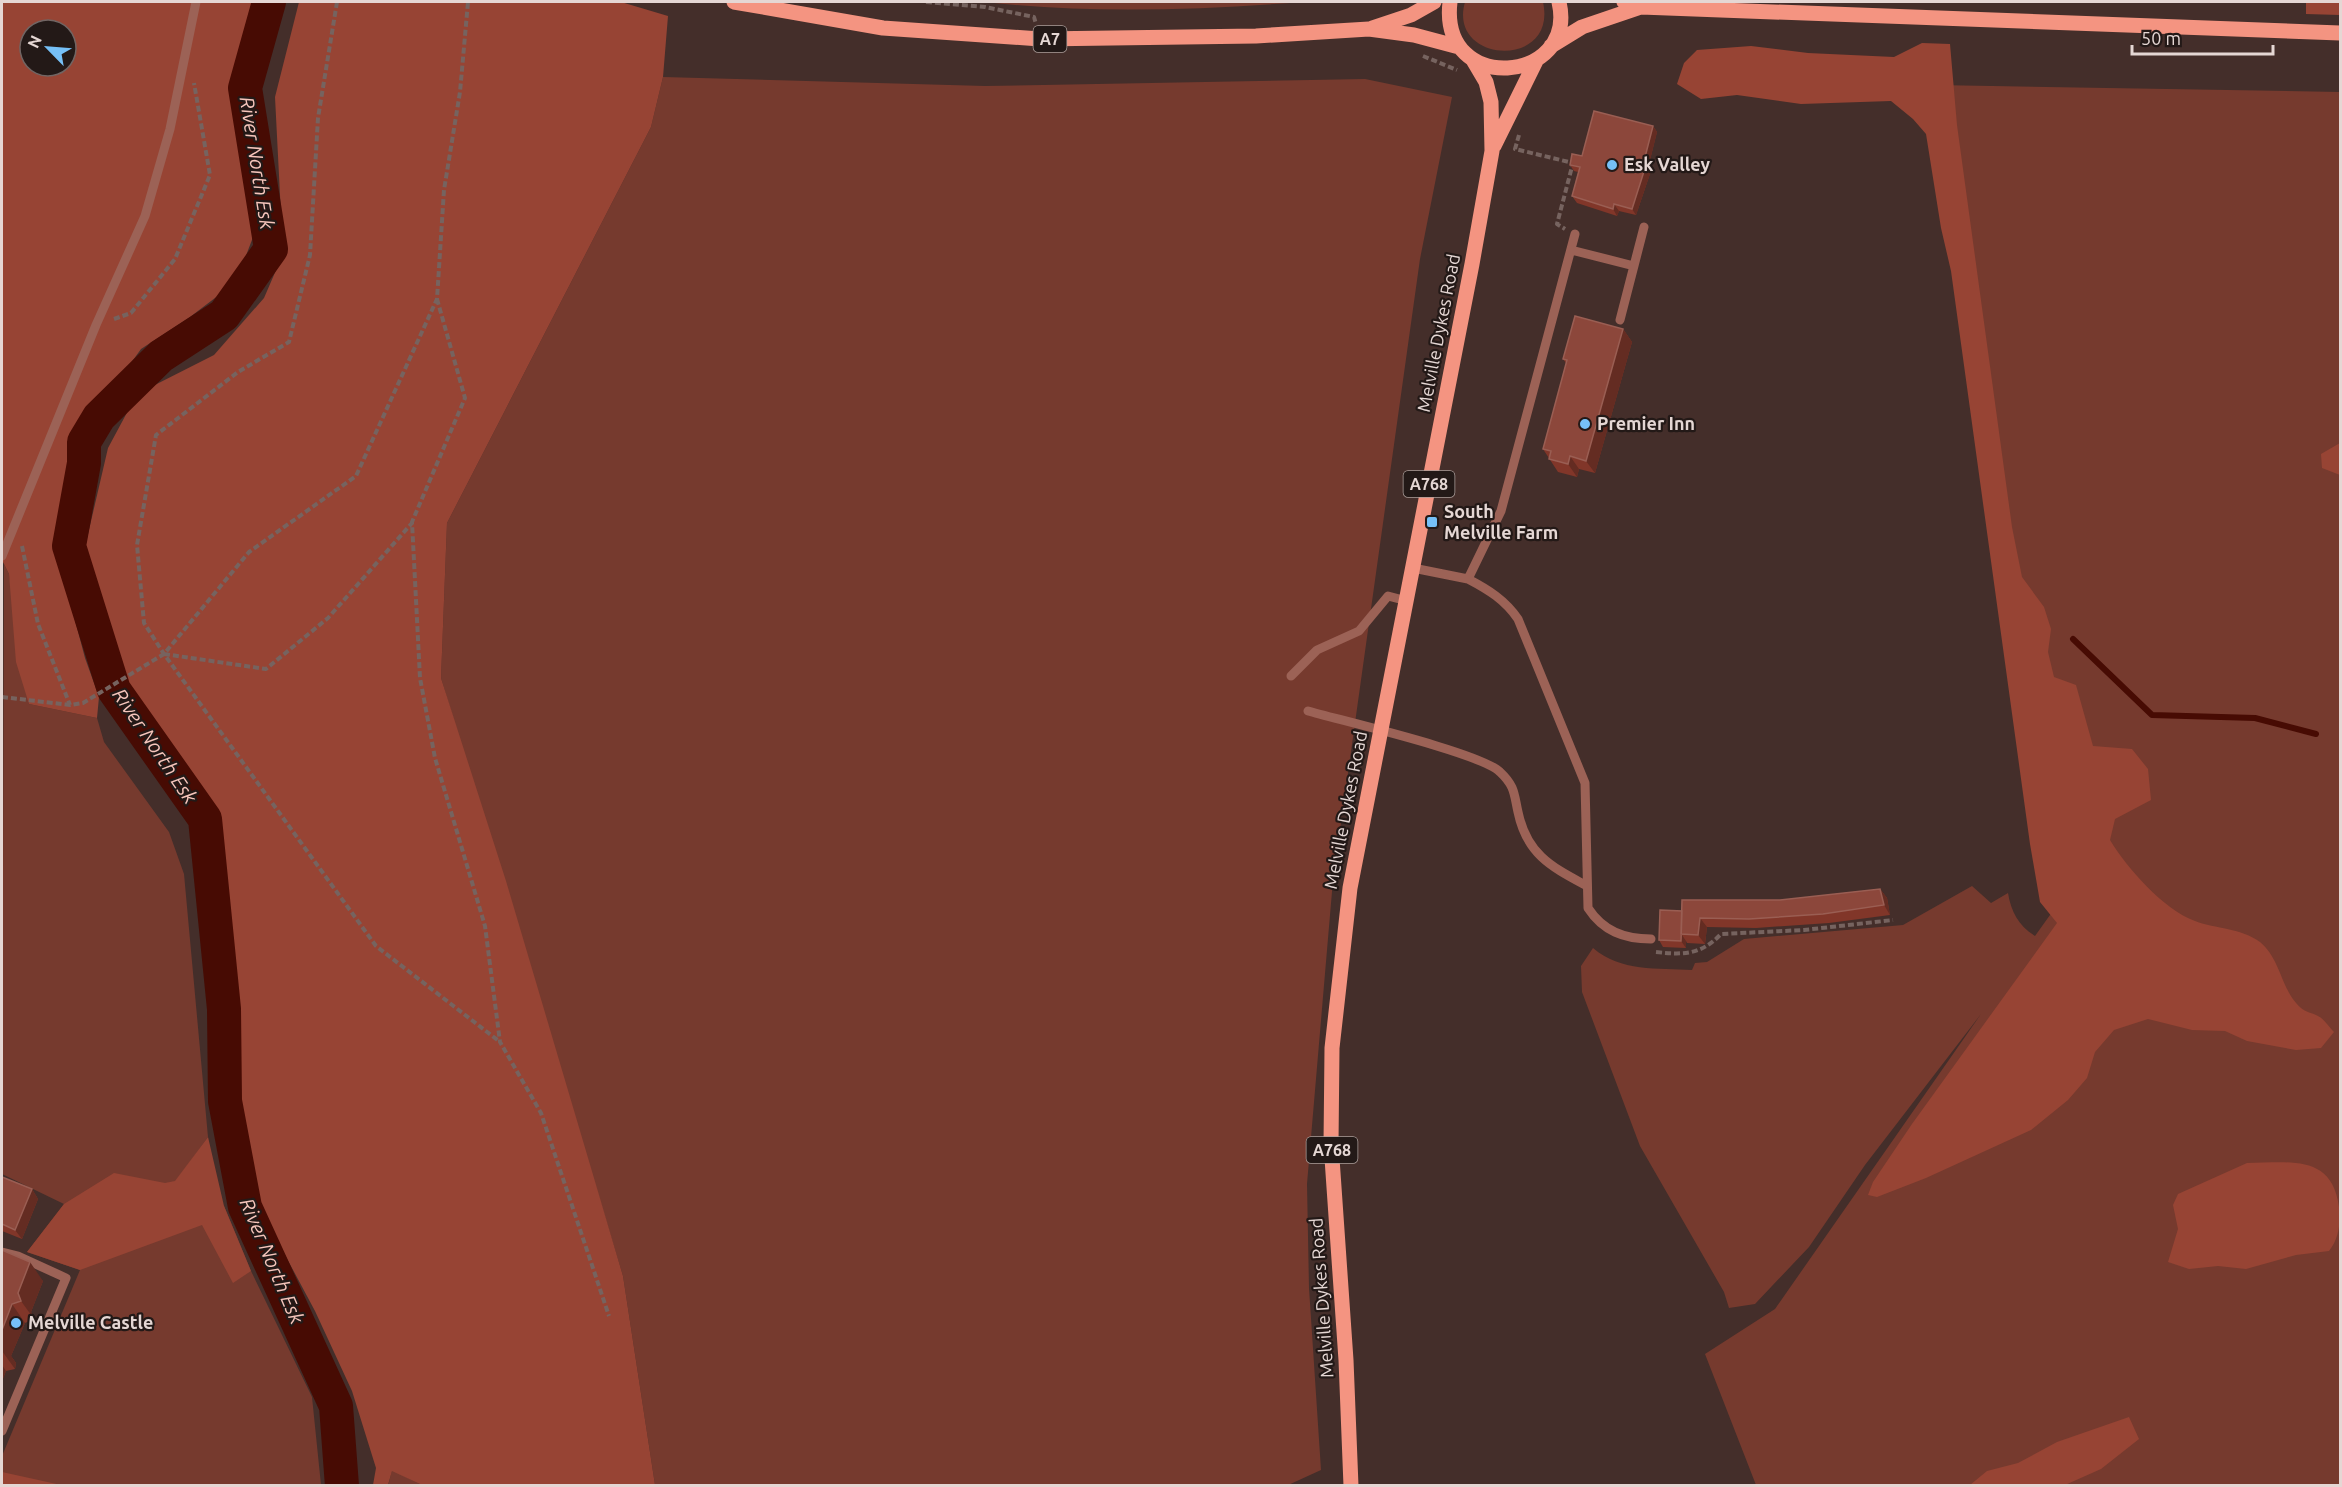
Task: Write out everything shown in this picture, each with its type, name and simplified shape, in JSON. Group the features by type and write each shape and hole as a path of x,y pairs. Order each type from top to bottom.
{"main road":[{"name":"A7","path":"734,2 884,28 1040,39 1256,36 1369,29 1414,35 1459,47"},
{"name":"A7","path":"1369,29 1411,15 1434,2"},
{"path":"1450,2 1448,17 1459,47 1473,60 1493,69 1515,69 1536,61 1550,47 1582,27 1641,7"},
{"path":"1550,47 1559,30 1559,2"},
{"path":"1624,2 1641,7 2340,33"},
{"name":"Melville Dykes Road","path":"1351,1485 1346,1360 1331,1144 1332,1048 1350,888 1492,151 1491,102 1486,82 1473,60"},
{"name":"Melville Dykes Road","path":"1492,151 1536,61"}],"lane":[{"path":"2,556 96,325 145,216 159,172 178,93 196,2"},
{"path":"1620,320 1644,227"},
{"path":"1468,579 1501,511 1575,234"},
{"path":"1570,250 1634,266"},
{"path":"1413,568 1468,579 1490,590 1507,604 1518,619 1585,783 1588,908 1595,920 1615,933 1630,939 1651,939"},
{"path":"1291,676 1317,650 1359,631 1388,597 1407,601"},
{"path":"1308,711 1479,760 1499,770 1515,790 1524,833 1533,848 1547,864 1587,886"},
{"path":"2,1252 18,1256 66,1278 2,1431"}],"path":[{"path":"337,2 318,118 310,255 289,342 238,372 156,435 137,545 144,622 164,654 376,946 500,1042 541,1113 609,1316"},
{"path":"164,654 266,669 328,618 412,522 465,398 437,299 444,190 460,92 468,2"},
{"path":"926,2 985,7 1034,17 1040,39"},
{"path":"96,325 131,312 175,259 210,175 193,76"},
{"path":"2,697 70,705 83,703 164,654 249,552 356,476 437,299"},
{"path":"16,519 38,624 70,705"},
{"path":"412,522 420,678 435,758 485,926 500,1042"},
{"path":"1651,939 1650,952 1678,955 1697,952 1711,945 1720,934 1804,930 1893,920"}],"shaded area":[{"path":"2,2 252,2 239,50 240,115 261,216 236,282 190,317 141,349 75,441 74,466 60,517 59,560 85,658 99,697 97,718 29,704 16,662 9,574 2,560"},
{"path":"299,2 621,2 668,16 663,77 651,127 447,523 441,678 506,881 623,1276 655,1485 422,1485 392,1471 388,1485 373,1485 376,1468 352,1391 315,1311 254,1197 236,1107 229,930 214,813 166,738 123,685 96,611 85,547 108,448 137,394 214,355 264,298 283,254 275,97"},
{"path":"985,2 1303,2 1144,10 1024,6"},
{"path":"1465,2 1543,2 1543,24 1535,39 1520,48 1503,51 1486,47 1472,38 1464,23"},
{"path":"2306,2 2340,2 2340,15 2306,14"},
{"path":"1922,43 1950,44 1957,125 2012,527 2022,577 2044,607 2051,629 2048,652 2054,677 2076,685 2093,746 2132,749 2148,769 2151,800 2115,819 2110,840 2136,875 2171,908 2195,921 2237,931 2260,942 2272,957 2294,1001 2303,1009 2320,1017 2334,1032 2321,1048 2296,1050 2247,1041 2225,1031 2192,1030 2148,1019 2114,1030 2095,1052 2087,1078 2068,1100 2031,1130 1926,1178 1877,1197 1868,1195 1873,1182 2057,923 2040,902 2030,844 1951,271 1941,228 1926,134 1913,119 1891,101 1801,104 1737,95 1701,99 1677,84 1684,63 1697,50 1751,46 1808,53 1894,57"},
{"path":"663,77 985,86 1365,79 1452,97 1420,259 1333,880 1307,1184 1309,1288 1321,1470 1286,1486 655,1485 623,1276 441,678 447,523 651,127"},
{"path":"1935,85 2340,92 2340,1485 1756,1485 1705,1354 1775,1309 1981,1014 1865,1165 1809,1247 1755,1304 1729,1308 1724,1292 1640,1146 1582,992 1581,966 1593,948 1604,956 1627,965 1692,970 1695,963 1707,962 1744,939 1903,925 1972,886 1991,903 2008,893 2017,918 2024,928 2035,936 2055,908"},
{"path":"2340,443 2340,475 2322,468 2321,454"},
{"path":"4,564 9,574 29,704 97,718 104,742 169,832 184,874 208,1137 176,1181 224,1206 251,1271 312,1397 321,1485 2,1486 2,1456 80,1270 27,1252 64,1204 2,1174"},
{"path":"208,1137 224,1206 251,1271 233,1283 202,1225 80,1270 27,1252 64,1204 114,1173 165,1183 175,1181"},
{"path":"2278,1162 2306,1165 2318,1169 2327,1177 2335,1190 2340,1219 2337,1236 2329,1251 2296,1255 2246,1269 2218,1266 2189,1269 2168,1262 2178,1229 2173,1205 2178,1194 2247,1163"},
{"path":"2129,1417 2139,1439 2101,1469 2065,1485 1970,1485 1987,1471 2018,1463 2057,1442"},
{"path":"392,1470 422,1485 388,1486"},
{"path":"2,1472 61,1485 2,1485"}],"building":[{"name":"Esk Valley","path":"1594,111 1653,126 1644,161 1647,162 1632,209 1614,204 1613,209 1572,196 1580,167 1570,165 1572,154 1582,156"},
{"name":"Premier Inn","path":"1575,316 1623,329 1586,461 1570,456 1568,464 1549,459 1551,451 1543,449 1567,360 1563,359"},
{"path":"1880,889 1884,905 1823,914 1749,919 1700,918 1698,935 1681,934 1682,900 1780,900"},
{"path":"1660,910 1682,911 1681,941 1659,940"},
{"path":"2,1177 32,1189 15,1230 2,1224"},
{"path":"2,1250 30,1262 18,1293 21,1301 12,1304 2,1330"}],"waterway":[{"name":"River North Esk","path":"269,2 245,88 271,249 224,315 161,356 99,417 84,442 84,463 69,546 114,690 205,819 224,1009 225,1101 245,1207 336,1406 342,1486"},
{"path":"2073,639 2152,715 2255,718 2316,734"}],"place":[{"name":"Esk Valley","path":"1612,165"},
{"name":"Premier Inn","path":"1585,424"},
{"name":"South Melville Farm","path":"1432,522"},
{"name":"Melville Castle","path":"16,1323"}]}
